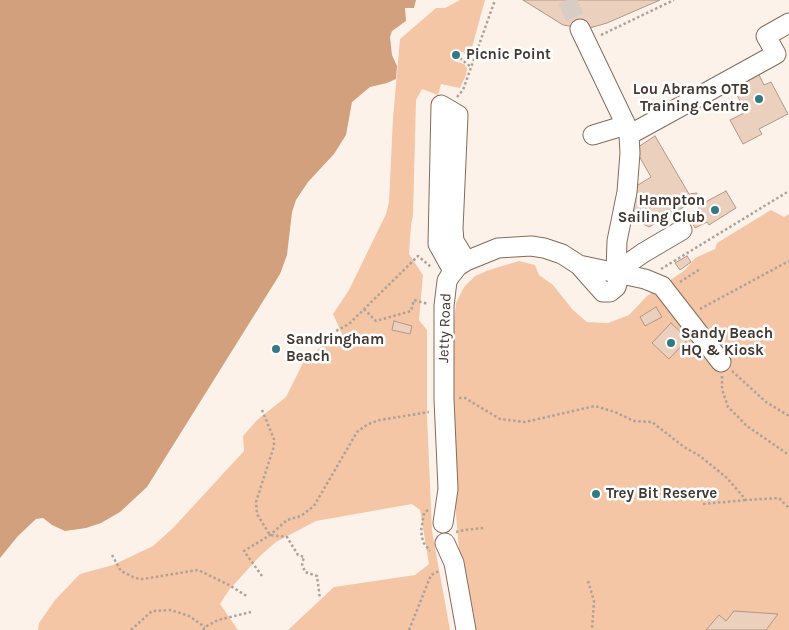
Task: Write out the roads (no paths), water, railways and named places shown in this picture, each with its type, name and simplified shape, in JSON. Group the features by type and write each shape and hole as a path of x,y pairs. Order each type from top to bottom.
{"street":[{"path":"592,135 627,130 776,54 766,36 789,24"},
{"path":"584,35 627,130 630,153 627,192 617,241 616,272"},
{"path":"448,108 441,104 446,229 438,244 460,266 498,248 531,246 562,254 580,266 645,279 662,286 721,362"},
{"path":"616,272 643,253 682,230"},
{"name":"Jetty Road","path":"460,266 447,281 444,306 444,399 448,533 466,630"}],"tunnel":[{"path":"567,0 580,29"}],"place":[{"name":"Picnic Point","path":"456,55"},
{"name":"Lou Abrams OTB Training Centre","path":"759,99"},
{"name":"Hampton Sailing Club","path":"715,210"},
{"name":"Sandy Beach HQ & Kiosk","path":"671,343"},
{"name":"Sandringham Beach","path":"276,349"},
{"name":"Trey Bit Reserve","path":"596,494"}]}
